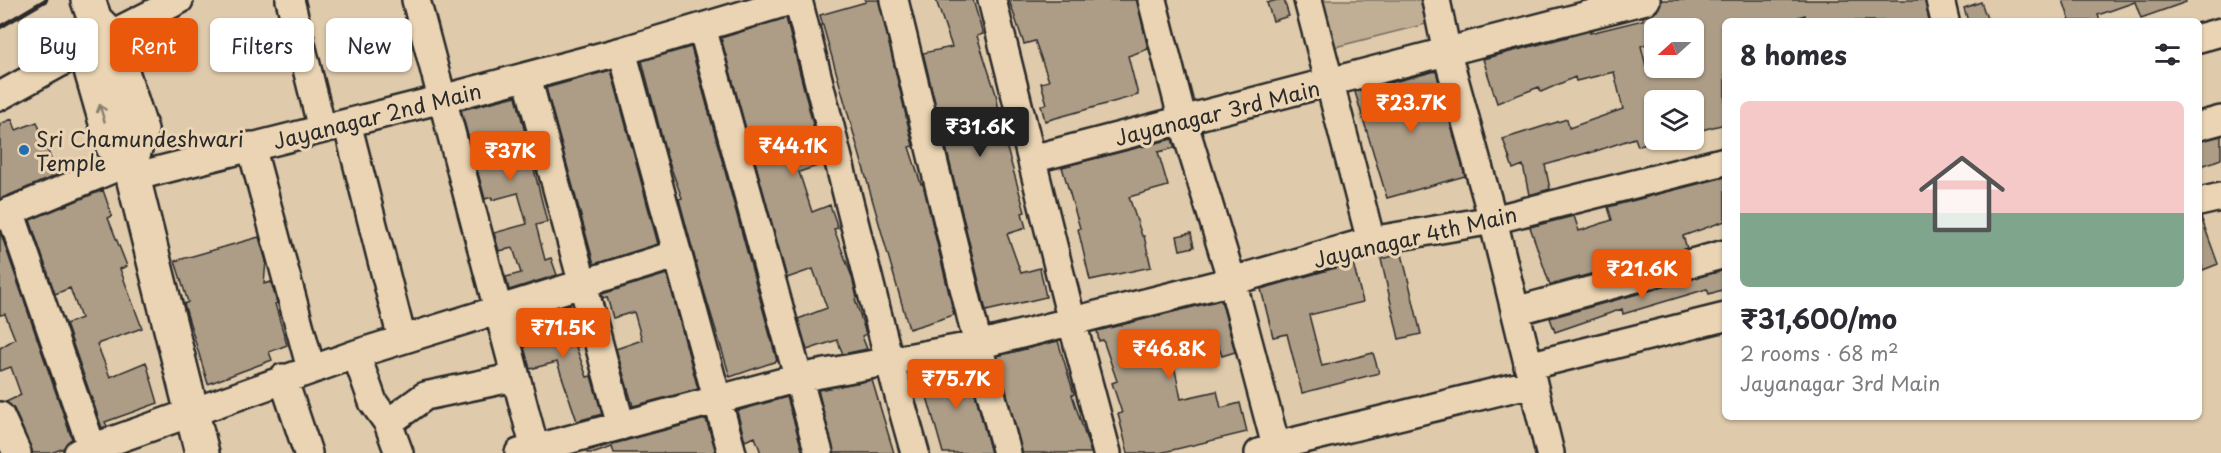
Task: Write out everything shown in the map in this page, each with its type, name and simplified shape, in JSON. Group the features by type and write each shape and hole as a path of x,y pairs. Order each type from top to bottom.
{"main road":[{"path":"98,35 141,130 132,169 202,453"}],"street":[{"path":"98,25 179,0"},
{"path":"290,0 335,126 402,339"},
{"path":"416,0 516,377 527,451"},
{"name":"Jayanagar 2nd Main","path":"5,214 132,169 251,146 442,99 622,51 793,0"},
{"path":"798,0 915,453"},
{"path":"894,0 978,345 1007,453"},
{"path":"992,0 1107,453"},
{"path":"1152,0 1183,121 1232,281 1268,450 1722,318"},
{"path":"1308,0 1371,241"},
{"path":"1436,0 1447,53 1493,220 1550,453"},
{"name":"Jayanagar 3rd Main","path":"1032,159 1646,0"},
{"path":"1940,0 1944,18"},
{"path":"702,27 819,453"},
{"path":"2202,37 2221,32"},
{"path":"622,51 732,453"},
{"path":"0,96 32,72"},
{"path":"527,76 621,426"},
{"path":"2202,125 2221,120"},
{"path":"251,146 310,369"},
{"name":"Jayanagar 4th Main","path":"527,451 574,446 621,426 798,378 978,345 1232,281 1371,241 1493,220 1722,162"},
{"path":"2202,201 2221,197"},
{"path":"5,214 85,450 310,369 582,282 678,255"},
{"path":"1515,311 1722,255"},
{"path":"356,354 373,402 388,423 399,453"},
{"path":"388,423 425,396 516,377"},
{"path":"283,378 308,453"},
{"path":"0,416 17,453"}],"shaded area":[{"path":"1301,0 1420,0 1426,24 1315,52"}],"building":[{"path":"865,0 879,0 913,146 909,147 921,184 923,184 954,315 909,329 820,15 866,2"},
{"path":"936,0 973,0 983,34 977,36 996,94 1005,130 1002,131 1025,212 1022,213 1026,228 1007,234 1021,273 1040,268 1046,297 986,311 923,53 952,47"},
{"path":"1009,0 1137,0 1148,49 1128,56 1138,95 1045,121 1041,105 1047,104 1041,83 1049,81 1035,41 1024,44"},
{"path":"1284,0 1289,16 1273,21 1267,3"},
{"path":"1661,0 1925,0 1928,18 1806,18 1805,15 1796,18 1722,18 1722,125 1704,129 1704,90 1644,90 1644,144 1638,146 1635,138 1545,165 1550,189 1529,195 1523,165 1513,169 1503,139 1567,119 1569,128 1623,109 1614,72 1576,81 1575,77 1541,92 1539,87 1497,103 1483,59 1590,31 1590,33 1643,20 1643,17 1657,11"},
{"path":"2063,0 2185,0 2186,2 2141,18 2135,2 2098,15 2099,18 2069,18"},
{"path":"1981,2 1987,18 1967,18 1964,8"},
{"path":"786,18 823,164 799,172 812,212 830,205 838,228 834,229 852,277 857,298 855,299 866,334 862,336 867,349 843,354 837,340 807,350 798,319 827,308 813,269 787,278 721,38"},
{"path":"691,47 777,361 730,377 701,281 679,199 682,198 667,157 642,61"},
{"path":"611,70 658,244 594,264 546,88"},
{"path":"1436,71 1465,176 1387,198 1355,92"},
{"path":"516,96 547,222 536,225 545,260 551,258 557,275 509,290 506,277 521,273 513,248 499,251 494,233 527,224 518,193 492,200 492,197 485,199 461,110"},
{"name":"Sri Chamundeshwari Temple","path":"12,119 16,130 37,122 57,175 0,199 0,124"},
{"path":"2221,136 2221,159 2202,166 2202,140"},
{"path":"1172,139 1175,148 1158,152 1168,186 1129,197 1142,236 1144,236 1151,267 1090,280 1078,229 1080,228 1062,167"},
{"path":"1722,178 1722,222 1683,236 1687,248 1550,285 1530,227 1574,216 1579,231 1612,220 1608,207"},
{"path":"103,190 112,216 108,218 127,266 120,269 142,328 97,344 110,377 146,362 158,403 105,422 107,426 102,428 66,324 81,318 70,288 55,294 30,220"},
{"path":"2202,220 2218,264 2203,270 2202,267"},
{"path":"0,231 72,439 64,448 51,453 33,453 14,409 6,402 21,395 11,367 0,371 0,348 15,339 5,314 0,315"},
{"path":"1191,233 1194,247 1180,250 1177,236"},
{"path":"259,237 266,261 264,284 271,282 287,345 269,352 272,360 208,384 184,304 188,302 175,261"},
{"path":"1402,254 1421,334 1399,339 1381,259"},
{"path":"1353,263 1363,302 1309,315 1322,366 1373,353 1379,373 1302,393 1287,334 1273,337 1261,289"},
{"path":"1722,271 1722,290 1709,294 1707,289 1623,314 1622,309 1555,332 1550,318"},
{"path":"667,274 698,389 633,406 616,349 642,340 634,312 613,318 607,297 603,298 602,294"},
{"path":"1221,300 1235,352 1222,356 1218,345 1183,355 1185,361 1174,365 1181,399 1217,391 1221,408 1240,403 1247,432 1160,453 1128,453 1118,414 1122,413 1112,383 1117,381 1103,340 1099,341 1097,331"},
{"path":"570,304 583,345 576,347 587,377 591,376 602,414 577,421 557,362 530,369 519,329 559,316 557,308"},
{"path":"1058,341 1074,394 1072,395 1091,453 1022,453 997,356"},
{"path":"967,363 991,453 943,453 920,372"},
{"path":"872,380 894,453 834,453 818,390"},
{"path":"787,397 803,453 761,453 755,437 745,441 737,411"},
{"path":"706,419 716,452 714,453 614,453 612,447 595,453 587,453 587,451"}],"railway":[{"path":"0,27 46,0"}],"place":[{"name":"Sri Chamundeshwari Temple","path":"24,150"}]}
